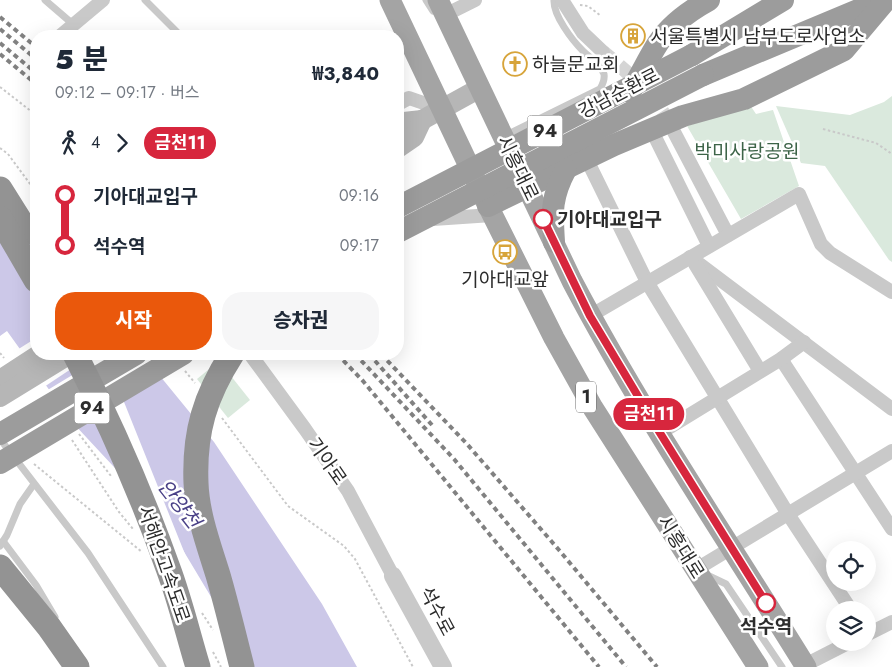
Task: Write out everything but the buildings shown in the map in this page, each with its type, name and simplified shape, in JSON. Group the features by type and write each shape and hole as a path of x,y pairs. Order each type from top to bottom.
{"highway":[{"path":"477,183 586,129 615,108 628,96 643,73 655,47 666,33 682,18 709,0"},
{"name":"강남순환로","path":"404,204 692,55 783,0"},
{"path":"404,229 703,76 884,0"},
{"path":"490,211 528,188 614,145 682,116 744,99 844,50 884,0"},
{"path":"554,242 552,209 555,193 566,169"},
{"path":"0,189 30,237"},
{"path":"0,218 30,270"},
{"name":"서해안고속도로","path":"78,360 111,427 208,661"},
{"name":"서해안고속도로","path":"96,360 126,424 183,566 208,661"},
{"name":"94","path":"0,434 126,360"},
{"name":"94","path":"7,460 182,360"},
{"path":"228,360 216,378 206,400 199,431 196,484 201,517 242,667"},
{"path":"0,567 49,627 70,663"}],"main road":[{"name":"시흥대로","path":"390,0 490,211 554,338 593,408 758,667"},
{"name":"시흥대로","path":"442,8 590,316 660,433 805,666"},
{"path":"404,122 422,120 480,88"},
{"path":"404,144 414,137 422,120"},
{"path":"0,380 31,360"},
{"path":"0,397 60,360"}],"street":[{"path":"87,14 92,0"},
{"path":"68,30 103,0"},
{"path":"442,8 475,0"},
{"path":"562,0 583,33 603,52"},
{"path":"404,101 409,98 441,109"},
{"path":"674,132 728,235"},
{"path":"651,139 708,246"},
{"path":"595,166 647,282 788,514 845,601"},
{"path":"590,316 799,194 821,244 830,253 892,292"},
{"path":"404,220 490,211"},
{"path":"690,257 892,409"},
{"path":"690,257 760,371"},
{"path":"660,433 781,359 804,342"},
{"path":"781,359 892,530"},
{"name":"기아로","path":"254,360 348,491 393,576"},
{"path":"695,570 892,451"},
{"name":"석수로","path":"393,576 443,667"},
{"path":"876,630 892,622"},
{"path":"805,666 833,651"}],"lane":[{"path":"45,0 74,25"},
{"path":"145,0 175,30"},
{"path":"426,0 466,59"},
{"path":"503,136 600,89 603,84 604,75 600,68 582,50 556,15 554,0"},
{"path":"0,439 7,460 34,484 88,553 163,667"},
{"path":"34,484 20,504 1,544 36,585 60,626"},
{"path":"695,570 726,584 782,667"},
{"path":"70,642 70,663"}],"path":[{"path":"576,4 588,6 601,16"},
{"path":"0,87 30,110"},
{"path":"824,129 876,143 892,154"},
{"path":"0,148 8,154 30,184"},
{"path":"182,360 198,386"},
{"path":"222,418 288,506 344,546 355,559 413,667"},
{"path":"70,438 135,531"},
{"path":"7,460 36,464 145,555"},
{"path":"208,661 221,667"}],"green space":[{"path":"892,96 892,262 825,166 801,163 776,106 850,115 884,102"},
{"name":"박미사랑공원","path":"750,105 756,114 773,110 799,186 741,219 687,126"},
{"path":"219,361 250,400 228,418 197,379"}],"water":[{"name":"안양천","path":"0,181 30,217 30,360 147,360 214,442 322,604 357,667 253,667 168,525 73,423 7,331 0,336"}],"pier":[{"path":"30,342 30,360 150,360 161,373 122,397 189,564 166,526 118,475 93,415 71,425 46,391 74,374 71,369 44,387 17,350"}],"tunnel":[{"path":"603,52 651,96 666,116 672,128"}],"railway":[{"path":"0,17 30,42"},
{"path":"0,29 30,54"},
{"path":"0,43 30,68"},
{"path":"0,54 30,79"},
{"path":"343,360 363,381 599,667"},
{"path":"361,360 454,459 626,667"},
{"path":"374,360 432,425"},
{"path":"387,360 467,444 657,667"}],"bus line":[{"name":"금천11","path":"543,219 590,316 766,603"}],"place":[{"name":"서울특별시 남부도로사업소","path":"633,36"},
{"name":"하늘문교회","path":"515,64"},
{"name":"기아대교입구","path":"543,219"},
{"name":"기아대교앞","path":"505,252"},
{"name":"석수역","path":"766,603"}]}
